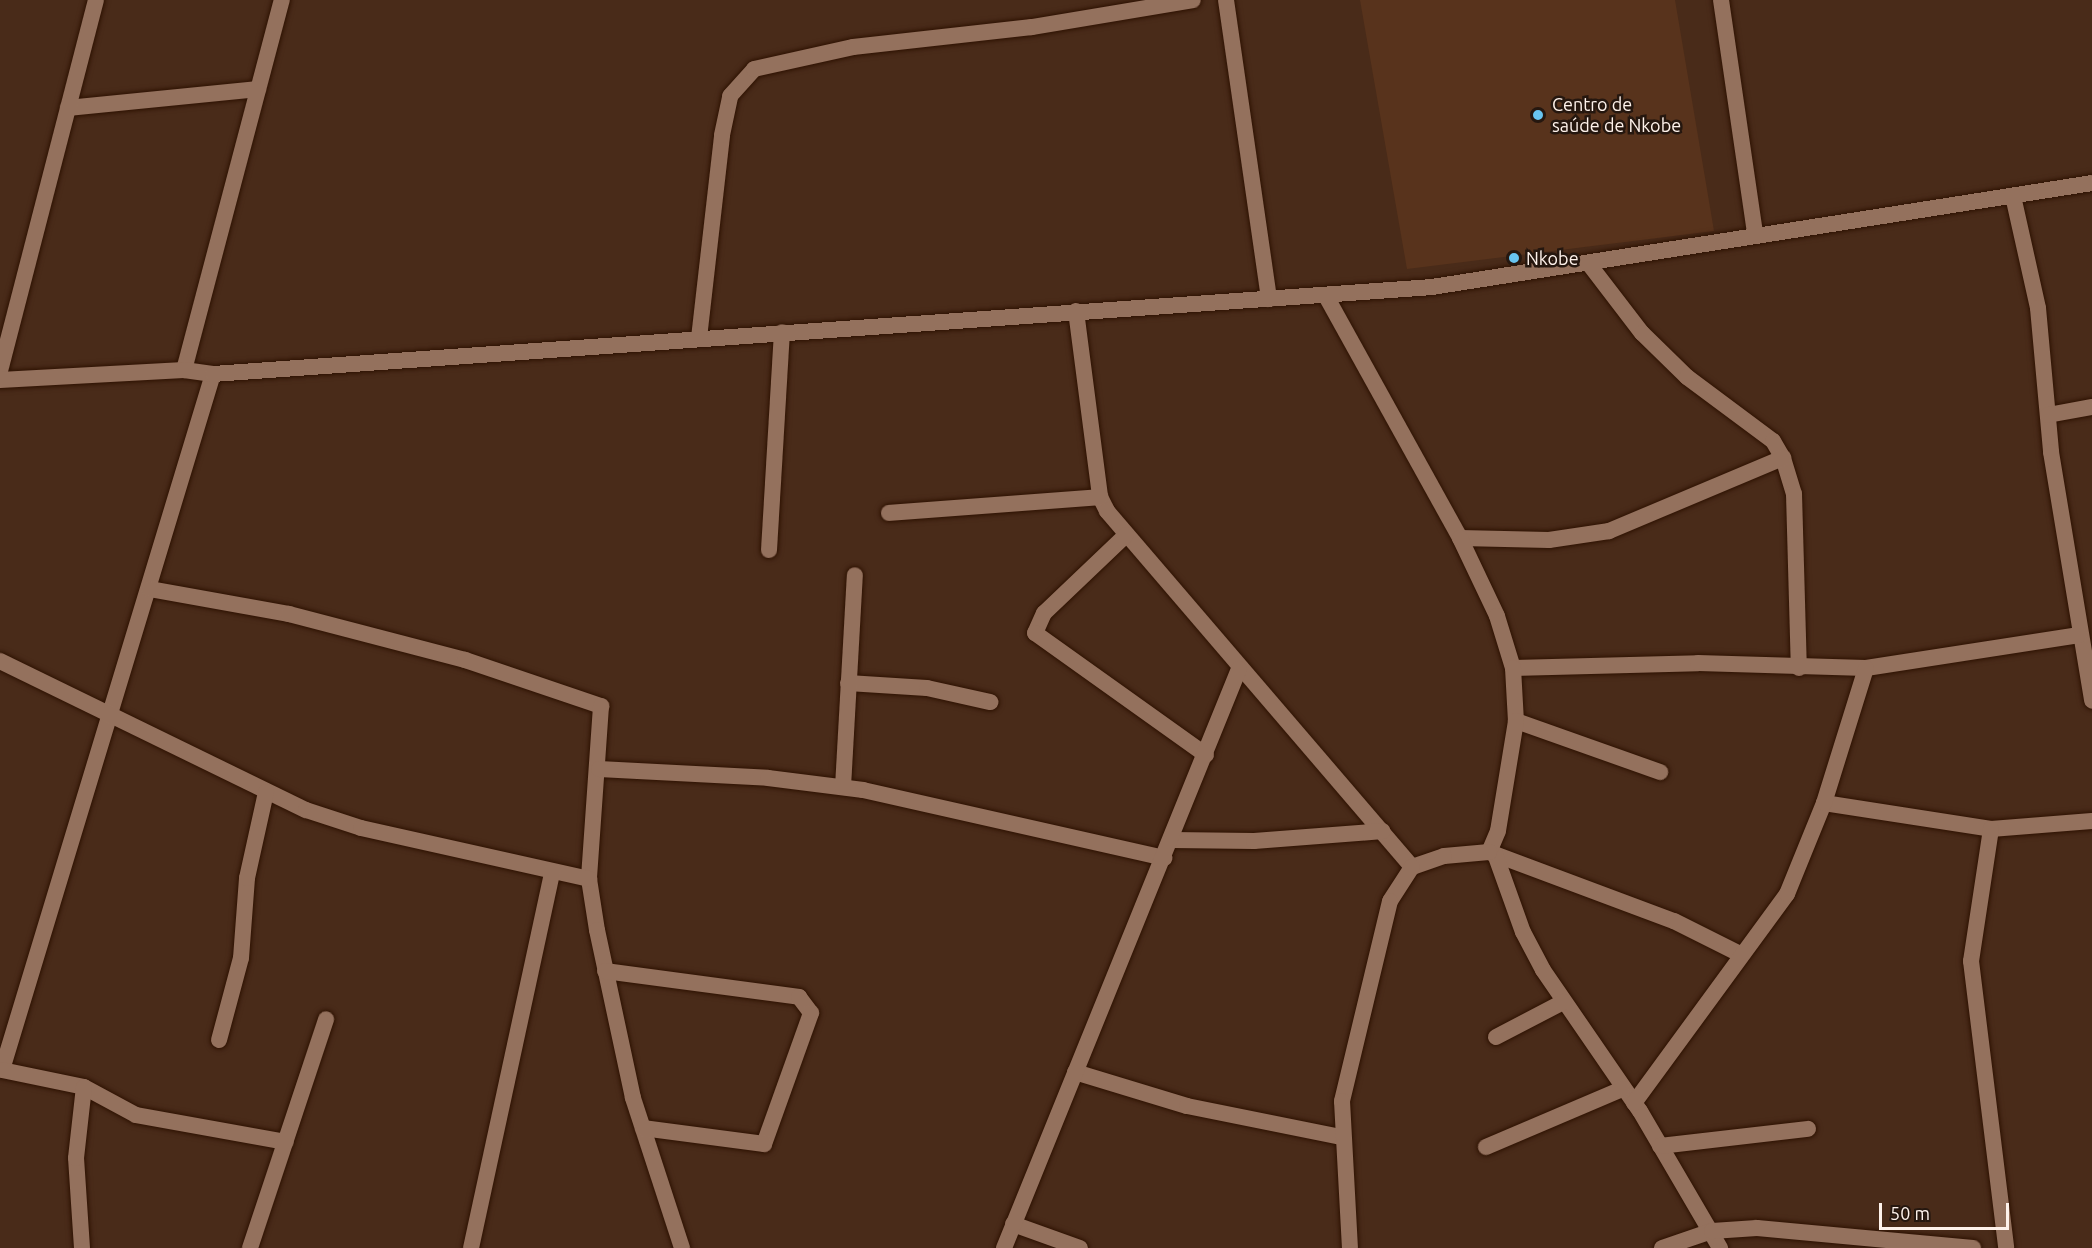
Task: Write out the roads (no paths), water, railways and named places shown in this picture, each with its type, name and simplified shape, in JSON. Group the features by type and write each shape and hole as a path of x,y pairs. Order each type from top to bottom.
{"street":[{"path":"0,371 96,0"},
{"path":"184,370 282,0"},
{"path":"699,338 722,135 730,96 754,69 854,47 1032,27 1193,0"},
{"path":"1226,0 1269,300"},
{"path":"1721,0 1755,234"},
{"path":"68,108 258,89"},
{"path":"0,380 184,370 213,374 1076,311 1326,296 1589,264 1755,234 2092,183"},
{"path":"2013,196 2038,308 2048,415 2079,635 2092,701"},
{"path":"1589,264 1642,333 1687,377 1773,441 1783,458 1794,494 1799,668"},
{"path":"1326,296 1460,538 1497,616 1513,668 1516,721 1498,831 1492,853 1523,932 1563,1002 1634,1103 1720,1248"},
{"path":"1076,311 1100,497 1126,535 1239,669 1383,831 1412,867"},
{"path":"769,550 782,332"},
{"path":"213,374 111,717 2,1061 8,1075 84,1087 136,1116 286,1143"},
{"path":"2048,415 2092,407"},
{"path":"1460,538 1550,540 1609,531 1783,458"},
{"path":"889,513 1100,497"},
{"path":"1126,535 1044,613 1035,633 1206,755"},
{"path":"843,787 855,575"},
{"path":"150,589 289,614 591,699 601,706 603,721 589,879 605,972 644,1128 682,1248"},
{"path":"1513,668 1636,663 1866,668 2079,635"},
{"path":"0,661 266,792 361,828 589,879"},
{"path":"1634,1103 1738,953 1787,894 1824,803 1866,668"},
{"path":"1004,1248 1172,840 1239,669"},
{"path":"848,683 927,688 990,702"},
{"path":"1516,721 1660,772"},
{"path":"599,769 843,787 1164,858"},
{"path":"219,1040 241,958 247,878 266,792"},
{"path":"1824,803 1991,829 2092,821"},
{"path":"1991,829 1971,961 2006,1248"},
{"path":"1172,840 1254,841 1383,831"},
{"path":"1350,1248 1341,1137 1342,1101 1390,901 1412,867 1444,856 1492,853 1674,921 1738,953"},
{"path":"471,1248 552,872"},
{"path":"605,972 799,997 811,1013 764,1144 644,1128"},
{"path":"1496,1037 1563,1002"},
{"path":"250,1248 326,1018"},
{"path":"1075,1072 1187,1106 1341,1137"},
{"path":"82,1248 76,1158 84,1087"},
{"path":"1486,1147 1622,1089"},
{"path":"1660,1146 1808,1129"},
{"path":"1013,1224 1080,1248"},
{"path":"1662,1248 1712,1232 1779,1229 1973,1248"}],"place":[{"name":"Centro de saúde de Nkobe","path":"1538,115"},
{"name":"Nkobe","path":"1514,258"}]}
